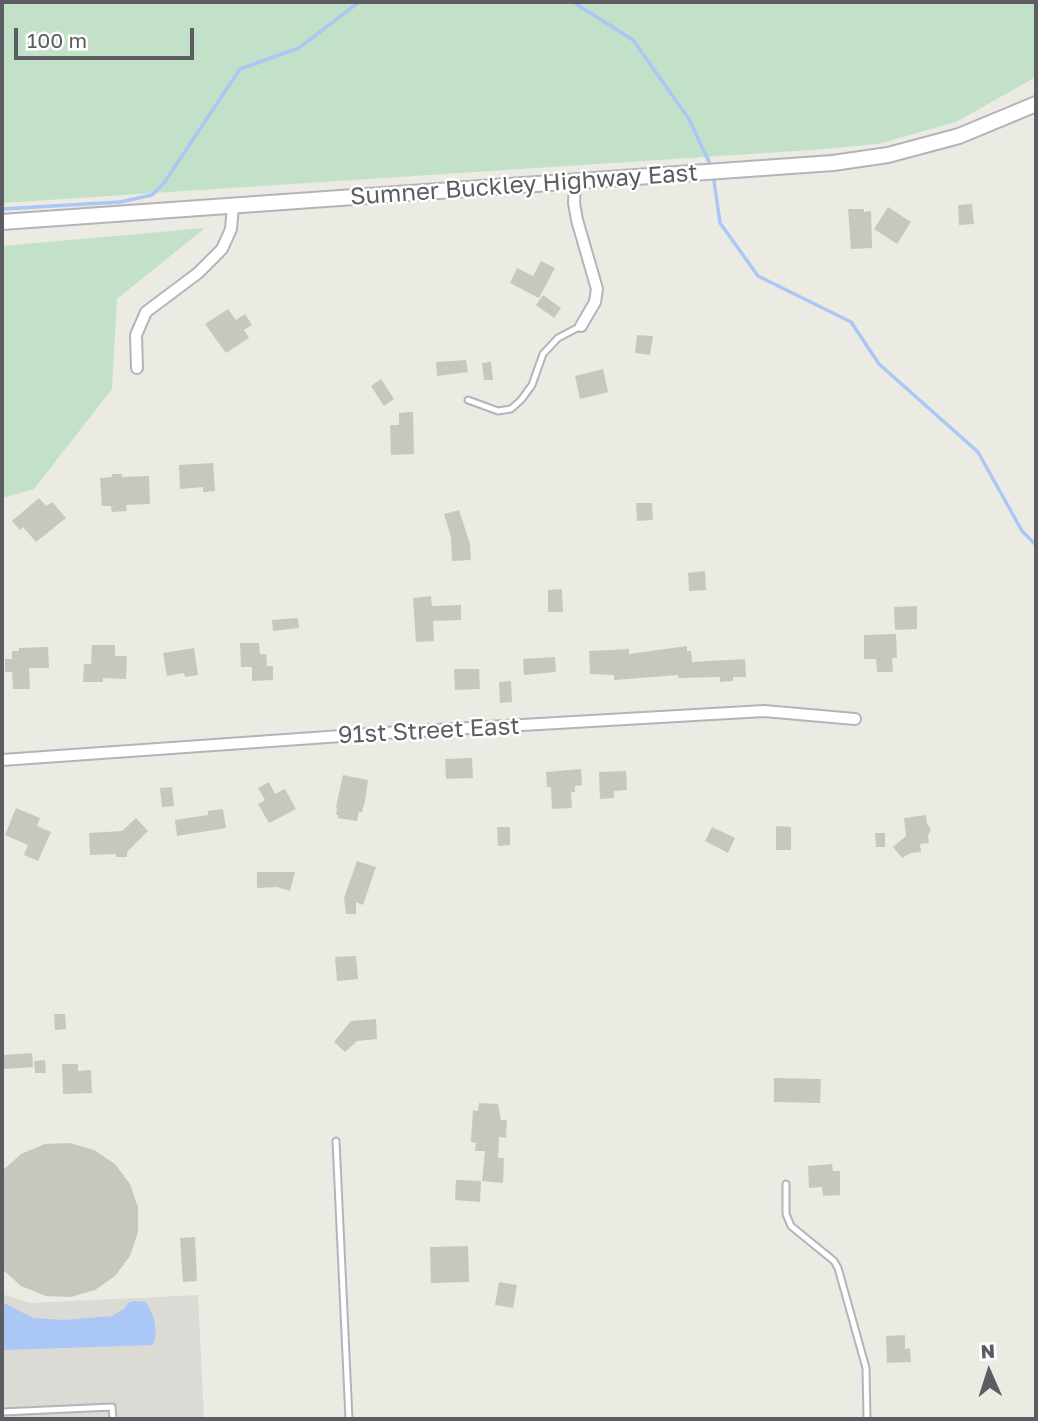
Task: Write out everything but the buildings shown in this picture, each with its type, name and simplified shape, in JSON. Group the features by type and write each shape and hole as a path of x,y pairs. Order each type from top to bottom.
{"street":[{"name":"Sumner Buckley Highway East","path":"2,222 833,163 888,155 959,136 1036,104"},
{"path":"575,182 574,203 577,220 597,289 595,302 581,327"},
{"path":"137,368 136,335 146,312 198,273 222,248 231,229 233,206"},
{"name":"91st Street East","path":"2,760 384,733 764,711 855,719"}],"lane":[{"path":"468,400 498,411 511,408 532,385 543,354 558,338 581,327"},
{"path":"336,1141 349,1419"},
{"path":"786,1184 786,1214 791,1226 834,1261 838,1268 864,1360 867,1419"},
{"path":"2,1412 112,1407 113,1419"}],"shaded area":[{"path":"2,1294 30,1303 198,1295 204,1419 2,1419"}],"green space":[{"path":"2,2 1036,2 1036,77 956,122 878,144 2,203"},
{"path":"205,228 117,299 112,389 34,489 2,498 2,246"}],"water":[{"path":"2,1302 33,1318 64,1320 112,1316 124,1309 128,1303 146,1302 154,1318 156,1333 153,1345 2,1350"}],"waterway":[{"path":"2,209 120,202 152,195 164,183 240,69 299,48 359,2"},
{"path":"573,2 633,40 689,119 711,166"},
{"path":"713,174 720,223 758,276 851,322 879,364 978,452 1022,531 1036,545"}]}
